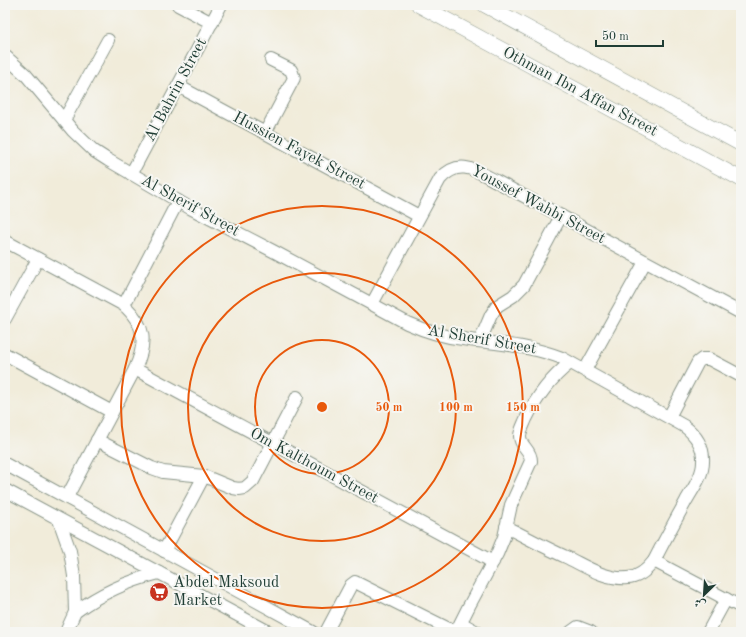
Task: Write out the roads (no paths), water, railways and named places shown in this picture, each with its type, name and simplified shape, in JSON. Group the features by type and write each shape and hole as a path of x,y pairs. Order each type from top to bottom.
{"main road":[{"name":"Othman Ibn Affan Street","path":"419,5 741,179"},
{"name":"Othman Ibn Affan Street","path":"485,5 741,144"}],"street":[{"path":"178,5 212,23"},
{"name":"Al Bahrin Street","path":"132,174 221,5"},
{"path":"64,120 108,40"},
{"name":"Al Sherif Street","path":"5,56 26,75 73,131 94,151 178,202 407,324 452,338 534,349 553,354 585,370 684,426 697,438 702,448 703,463 698,480 654,561 649,567 636,576 628,578 612,577 589,569 506,528"},
{"path":"265,133 294,78 291,70 271,60"},
{"name":"Hussien Fayek Street","path":"178,86 420,216"},
{"name":"Youssef Wahbi Street","path":"372,304 440,179 444,174 457,167 464,167 476,171 741,313"},
{"path":"124,305 178,202"},
{"path":"480,341 491,315 497,306 513,296 524,285 561,216"},
{"path":"5,241 124,305 136,317 143,334 142,352 135,369 67,497"},
{"path":"5,319 38,259"},
{"path":"585,370 645,262"},
{"path":"5,354 112,412"},
{"path":"669,417 698,362 702,359 709,359 741,376"},
{"path":"457,629 501,545 511,505 531,461 530,454 521,440 520,434 525,422 537,399 545,388 558,373 570,363"},
{"name":"Om Kalthoum Street","path":"135,369 493,562"},
{"path":"97,440 157,471 204,476 233,488 244,488 253,481 297,398"},
{"path":"5,464 313,632"},
{"path":"164,550 204,476"},
{"path":"5,490 269,632"},
{"path":"59,520 66,539 72,563 75,594 74,612 66,632"},
{"path":"654,561 741,607"},
{"path":"74,612 114,587 144,576 159,573"},
{"path":"326,632 351,585 355,582 457,629 477,632"},
{"path":"708,632 726,599"},
{"path":"571,632 578,627 591,632"}],"place":[{"name":"Abdel Maksoud Market","path":"159,592"}]}
